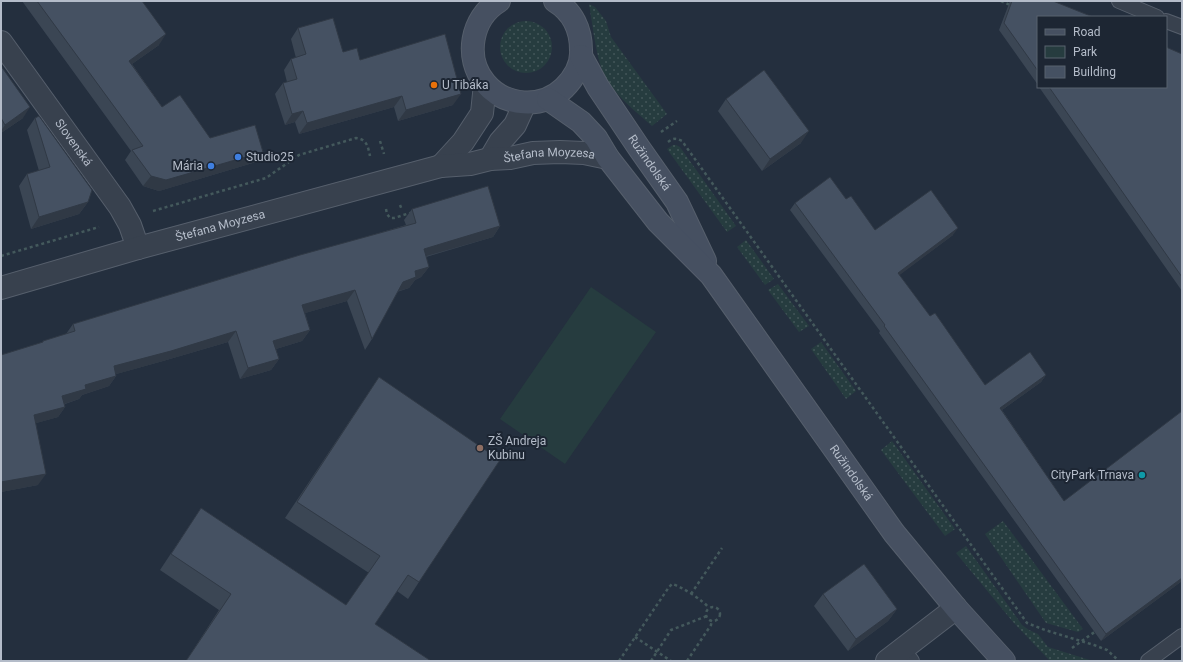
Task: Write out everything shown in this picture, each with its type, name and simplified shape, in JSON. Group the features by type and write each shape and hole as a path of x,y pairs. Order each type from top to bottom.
{"main road":[{"path":"472,1 478,23"},
{"path":"499,1 485,13 478,23 473,35 472,48 474,61 478,73 485,84 510,100 525,103 548,99 560,92 570,82 577,70 581,56 581,40 576,24 568,11 556,1"},
{"name":"Ružindolská","path":"581,56 598,87 677,202 711,275"},
{"name":"Ružindolská","path":"548,99 581,122 596,138 608,158 658,222 711,275 894,533 956,608 1004,661"}],"street":[{"name":"Slovenská","path":"1,42 120,207 130,225 138,248"},
{"path":"441,166 463,142 482,113 485,84"},
{"name":"Štefana Moyzesa","path":"490,159 500,142 515,125 525,103"},
{"name":"Štefana Moyzesa","path":"1,288 138,248 441,166 470,164 490,159 560,152 584,153 608,158"},
{"path":"901,657 956,608"}],"lane":[{"path":"1119,1 1155,16"},
{"path":"1167,21 1182,27"},
{"path":"1148,661 1182,636"}],"path":[{"path":"1001,1 1016,7"},
{"path":"658,135 678,121"},
{"path":"152,212 266,178 299,155 356,138 362,138 365,141 371,158"},
{"path":"664,144 673,138 682,141 1028,623 1107,650 1119,661"},
{"path":"380,141 384,156"},
{"path":"385,206 387,214 390,218 416,212"},
{"path":"1,256 97,227"},
{"path":"691,594 722,548"},
{"path":"619,661 672,584 691,594 706,604 709,608"},
{"path":"707,616 707,618 712,620 718,618 719,612 715,607 709,608"},
{"path":"707,616 709,608"},
{"path":"651,661 671,630 707,616"},
{"path":"687,661 711,625 712,620"},
{"path":"1072,648 1100,628"},
{"path":"635,637 671,661"}],"green space":[{"path":"589,4 595,7 606,21 611,37 667,114 652,126 628,105 608,82 598,55"},
{"path":"521,21 531,21 545,28 552,42 552,52 545,66 531,73 521,73 511,69 504,62 500,52 500,42 504,32 511,25"},
{"path":"673,145 680,147 736,226 727,232 667,149"},
{"path":"746,240 774,279 765,285 737,247"},
{"path":"778,284 809,326 799,332 768,290"},
{"path":"591,287 656,332 565,464 500,419"},
{"path":"821,342 856,391 846,399 811,349"},
{"path":"892,441 955,529 945,536 881,450"},
{"path":"1003,521 1083,629 1078,632 1046,623 985,534"},
{"path":"966,546 1022,625 1038,634 1048,647 1093,661 1050,661 1013,622 956,553"}],"building":[{"path":"37,1 142,1 166,34 129,61 162,107 180,95 210,138 255,125 263,152 166,180 151,176 132,150 143,146"},
{"path":"1012,1 1053,1 1090,16 1037,16 1037,70 1004,23"},
{"path":"333,18 343,52 357,48 360,60 445,34 461,94 406,110 402,96 307,123 303,111 292,114 283,83 297,79 291,59 306,54 298,28"},
{"path":"1167,47 1182,54 1182,277 1050,88 1167,88"},
{"path":"1,66 30,107 5,125 1,118"},
{"path":"764,70 809,131 770,159 726,99"},
{"path":"39,116 92,190 88,202 39,217 27,174 50,167 35,118"},
{"path":"830,177 846,199 851,196 875,230 931,190 958,228 898,273 930,316 935,313 985,385 1030,352 1046,375 1000,408 1064,501 1182,411 1182,578 1106,634 884,326 885,325 795,203"},
{"path":"488,186 500,226 424,249 429,267 415,271 416,277 403,282 372,339 355,290 302,305 310,330 273,341 279,359 248,368 236,331 171,351 114,366 116,376 85,385 86,389 62,396 65,407 34,415 46,474 1,482 1,355 75,331 73,324 300,255 416,223 412,209"},
{"path":"379,377 500,460 419,582 408,575 375,624 431,661 186,661 231,594 171,554 201,508 346,605 380,556 297,502"},
{"path":"864,564 897,609 856,639 823,594"}],"place":[{"name":"U Tibáka","path":"434,85"},
{"name":"Studio25","path":"238,157"},
{"name":"Mária","path":"211,166"},
{"name":"ZŠ Andreja Kubinu","path":"480,448"},
{"name":"CityPark Trnava","path":"1142,475"}]}
